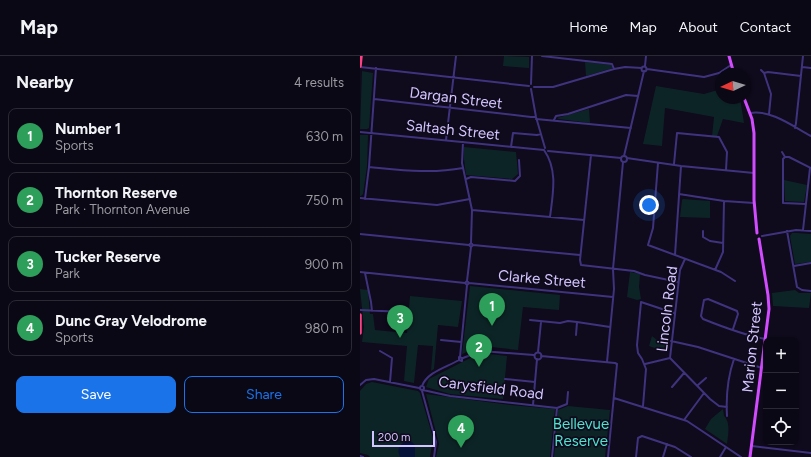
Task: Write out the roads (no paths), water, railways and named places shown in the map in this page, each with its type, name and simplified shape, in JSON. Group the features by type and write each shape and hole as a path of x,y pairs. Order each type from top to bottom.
{"highway":[{"path":"360,67 361,56"},
{"path":"360,315 360,333"}],"main road":[{"path":"729,56 732,68"},
{"path":"746,104 753,125 755,139 754,203"},
{"name":"Marion Street","path":"754,203 758,233 755,237 760,238 769,300 765,337"},
{"name":"Marion Street","path":"750,457 763,358"}],"street":[{"path":"446,140 456,56"},
{"path":"529,86 531,84 532,56"},
{"path":"542,56 612,64 614,69"},
{"path":"646,56 645,66 647,69 704,78 719,73 731,65"},
{"path":"795,128 803,56"},
{"path":"531,89 534,87 553,87 614,69 625,67 642,68 645,66"},
{"path":"360,67 529,86 531,89 544,152 591,154 621,158 624,156 644,72 647,69"},
{"path":"802,67 811,68"},
{"path":"365,199 369,167 376,68"},
{"path":"642,68 644,72"},
{"path":"761,70 764,73 771,94 769,114"},
{"path":"764,73 768,72 801,76"},
{"path":"531,84 534,87"},
{"path":"554,120 556,116 568,114 626,95 638,96"},
{"name":"Dargan Street","path":"374,99 531,118 631,128"},
{"path":"750,114 769,114 811,136"},
{"name":"Saltash Street","path":"360,132 544,149"},
{"path":"511,147 514,133 541,134"},
{"path":"674,164 677,133 719,137 727,152 726,170"},
{"path":"461,358 461,342 471,245 472,210 463,168 463,142"},
{"path":"547,151 554,176 550,217"},
{"path":"782,152 785,157"},
{"path":"591,154 580,266 634,271 645,275 678,282"},
{"path":"624,156 627,158 658,163 754,173"},
{"path":"785,157 789,157 811,168 803,230"},
{"path":"785,157 783,159 783,203 806,204"},
{"path":"606,362 613,297 612,269 623,162 621,158"},
{"path":"623,162 626,161 627,158"},
{"path":"466,179 471,177 515,181 520,176 519,160"},
{"path":"658,163 653,228 647,246 721,272 735,281"},
{"path":"675,255 681,166"},
{"path":"369,167 427,172 447,171 463,168"},
{"path":"679,194 724,201 754,203"},
{"path":"360,198 437,205 470,199"},
{"path":"715,270 723,252 724,201"},
{"path":"472,210 584,220"},
{"path":"703,231 703,237 706,239 723,243"},
{"path":"760,238 787,231 811,231"},
{"path":"787,231 797,287 802,290 811,291"},
{"path":"360,234 580,255"},
{"name":"Lincoln Road","path":"685,259 680,270 678,282 670,358 719,406 727,407"},
{"path":"794,266 811,263"},
{"name":"Clarke Street","path":"360,272 613,297"},
{"path":"365,273 372,311"},
{"path":"704,296 705,300 703,302 701,319 763,338"},
{"path":"705,300 738,311 733,329"},
{"path":"643,406 646,369 645,364 638,353 637,345 641,302 674,313"},
{"path":"360,310 404,312"},
{"path":"530,320 560,323 568,321 610,327"},
{"path":"541,322 538,352 541,356"},
{"path":"576,335 577,322"},
{"path":"441,340 461,342"},
{"path":"671,341 698,347 762,368"},
{"path":"380,351 392,358 390,382"},
{"path":"434,457 436,442 423,389 425,380 430,375 459,360 459,358 480,351 534,355 538,352"},
{"path":"533,405 537,359 534,355"},
{"path":"537,359 541,356 616,363 608,457"},
{"path":"645,364 670,358"},
{"path":"727,416 730,370 734,359"},
{"path":"672,387 684,373"},
{"path":"698,386 706,378"},
{"name":"Carysfield Road","path":"360,385 370,379 419,388 450,396 557,408"},
{"path":"504,379 535,382"},
{"path":"552,457 557,408 567,404 568,392"},
{"path":"684,420 704,392"},
{"path":"614,398 684,420 741,457"},
{"path":"636,457 638,439 640,436 675,447 691,457"},
{"path":"663,457 667,444"},
{"path":"752,446 811,453"},
{"path":"720,457 726,447"},
{"path":"360,456 364,457"}],"water":[{"path":"405,442 412,442 415,445 415,457 400,457 399,448"}],"place":[{"name":"Number 1","path":"492,326"},
{"name":"Tucker Reserve","path":"400,338"},
{"name":"Thornton Reserve","path":"479,367"},
{"name":"Dunc Gray Velodrome","path":"461,448"}],"park label":[{"name":"Bellevue Reserve","path":"581,432"}]}
